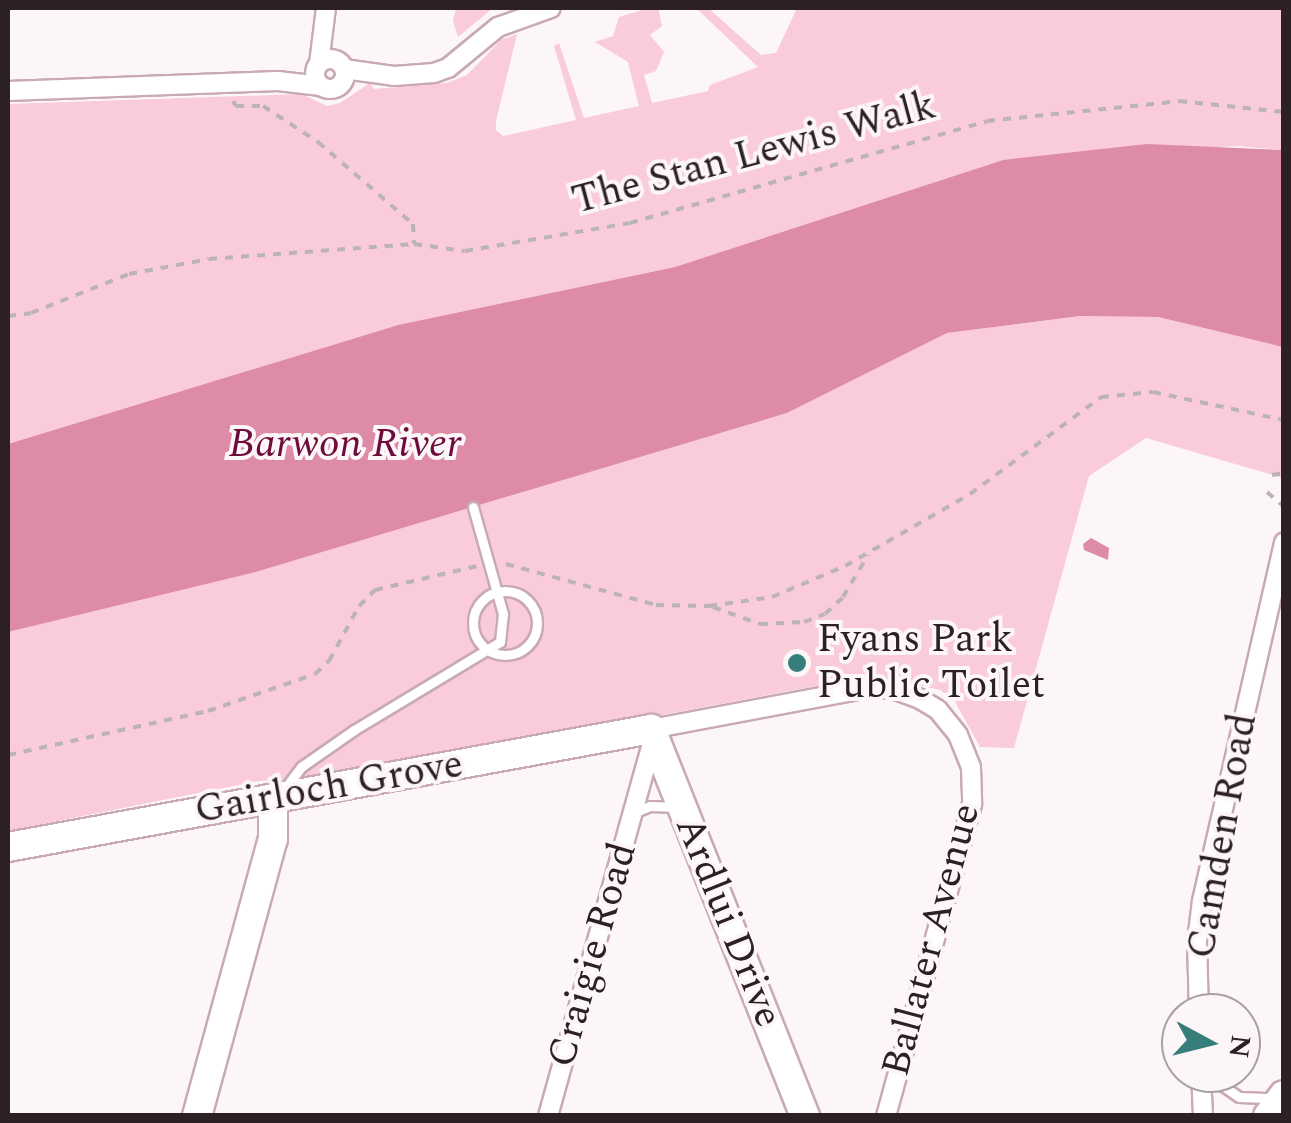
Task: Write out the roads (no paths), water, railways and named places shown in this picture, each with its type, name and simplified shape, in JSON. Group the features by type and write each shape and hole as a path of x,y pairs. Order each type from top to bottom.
{"street":[{"path":"326,8 330,72"},
{"path":"8,91 278,81 330,72 394,76 448,68 498,26 551,8"},
{"name":"Camden Road","path":"1199,993 1200,914 1284,542"},
{"name":"Ballater Avenue","path":"652,733 869,688 893,690 920,699 938,710 958,735 971,768 972,804 886,1116"},
{"name":"Gairloch Grove","path":"8,847 652,733"},
{"name":"Ardlui Drive","path":"652,733 805,1116"},
{"name":"Craigie Road","path":"548,1116 652,733"},
{"path":"197,1116 273,839 276,798"}],"lane":[{"path":"473,508 504,628 490,652"},
{"path":"276,798 301,767 354,730 490,652 521,648 533,638 538,623 530,600 515,594 481,602 473,620 475,639 490,652"},
{"path":"632,814 650,806 683,810"},
{"path":"1233,1093 1278,1102"}],"water":[{"name":"Barwon River","path":"1147,144 1283,150 1283,347 1158,317 1080,316 947,333 787,413 252,573 8,632 8,444 398,325 675,267 1003,160"},
{"path":"1091,538 1109,548 1108,560 1084,550 1083,544"}],"place":[{"name":"Fyans Park Public Toilet","path":"797,663"}]}
